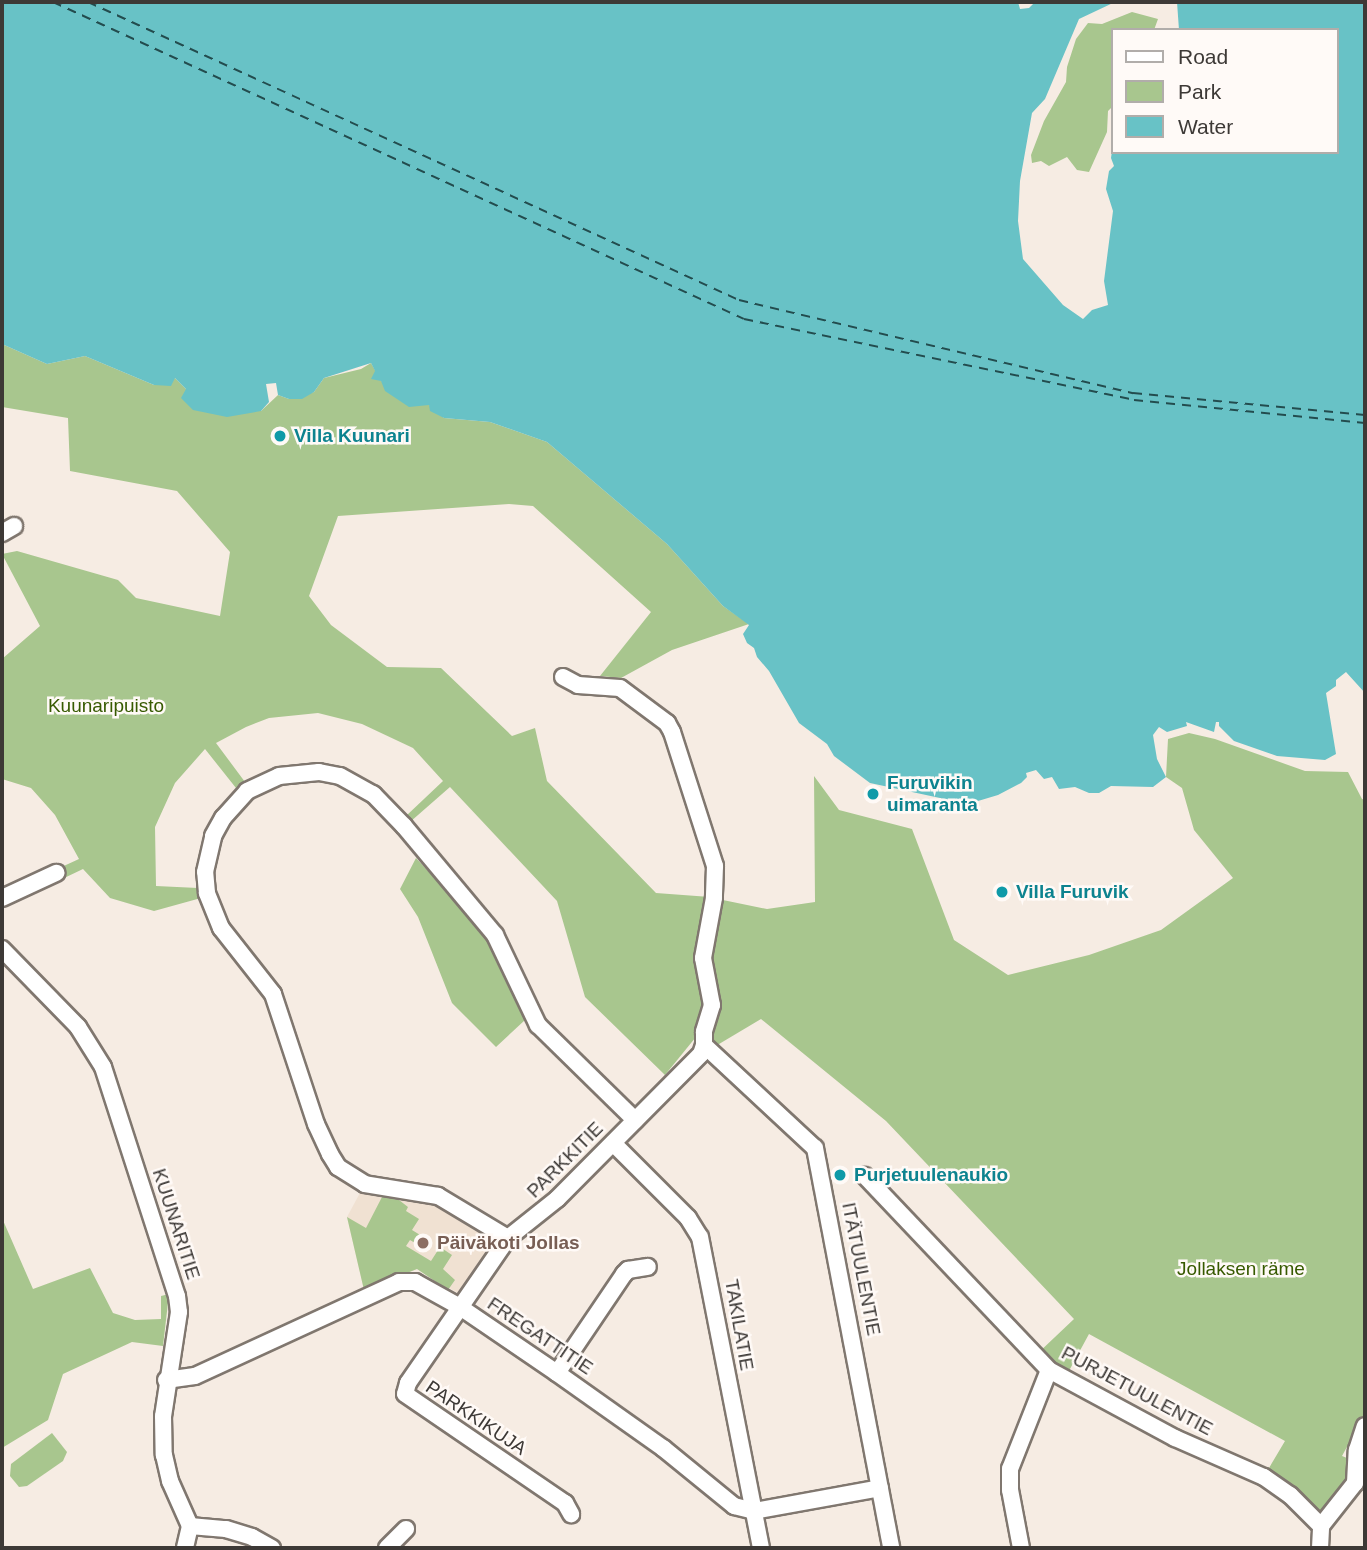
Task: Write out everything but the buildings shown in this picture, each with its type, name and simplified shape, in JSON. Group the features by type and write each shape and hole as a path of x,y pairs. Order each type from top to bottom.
{"street":[{"path":"563,677 578,685 620,688 667,723 672,732 715,866 714,898 703,958 712,1005 704,1031 704,1045"},
{"path":"508,1238 438,1196 365,1184 338,1167 330,1154 316,1124 273,994 221,928 207,893 206,863 213,836 223,818 247,792 279,776 319,772 340,776 373,794 404,826 495,935 538,1025 635,1120"},
{"path":"2,898 56,873"},
{"name":"KUUNARITIE","path":"2,949 78,1027 103,1067 177,1296 179,1312 166,1380 164,1455 170,1481 190,1526"},
{"name":"PARKKITIE","path":"460,1307 508,1238 541,1214 701,1054 704,1045"},
{"name":"ITÄTUULENTIE","path":"704,1045 815,1148 891,1548"},
{"name":"TAKILATIE","path":"613,1143 688,1218 700,1237 761,1548"},
{"name":"PURJETUULENTIE","path":"866,1176 1049,1370 1175,1438 1264,1477 1290,1495 1321,1526"},
{"path":"557,1373 624,1274 648,1267"},
{"name":"FREGATTITIE","path":"166,1380 195,1376 399,1282 422,1284 557,1373 663,1448 727,1502 754,1511"},
{"name":"PARKKIKUJA","path":"460,1307 408,1383 405,1394 565,1503 571,1514"},
{"path":"1021,1548 1010,1490 1010,1469 1049,1370"},
{"path":"1320,1548 1318,1539 1321,1526 1359,1491 1357,1450 1365,1426"},
{"path":"754,1511 880,1488"},
{"path":"185,1548 190,1526 226,1529 252,1537 272,1548"},
{"path":"387,1548 406,1529"}],"shaded area":[{"name":"Päiväkoti Jollas","path":"361,1191 382,1197 435,1202 489,1237 493,1245 458,1293 417,1269 364,1290 347,1217"}],"green space":[{"path":"1132,12 1158,19 1155,28 1112,28 1112,107 1108,111 1107,132 1089,172 1077,170 1067,157 1049,166 1041,161 1032,163 1031,155 1044,121 1066,82 1067,67 1076,39 1088,23 1102,24"},
{"name":"Kuunaripuisto","path":"2,344 47,364 85,356 154,385 175,378 186,389 261,411 278,395 289,399 314,392 324,378 361,369 371,363 381,381 429,405 444,418 490,422 547,442 667,544 723,606 749,624 672,650 621,678 600,676 651,612 533,506 509,504 338,516 309,596 331,625 387,667 441,668 512,736 535,728 547,781 656,893 710,897 707,1004 700,1032 665,1075 585,997 557,901 450,787 410,822 406,816 443,781 413,748 362,724 318,713 269,718 246,727 216,743 245,782 236,788 205,749 175,783 155,827 156,886 198,888 201,898 154,911 110,898 83,869 60,880 55,870 79,859 55,815 31,788 2,779 2,659 40,626 2,554 17,551 118,580 136,598 220,616 230,552 177,491 70,471 68,418 2,407"},
{"name":"Jollaksen räme","path":"1189,733 1215,739 1305,771 1348,772 1365,800 1365,1414 1342,1456 1352,1460 1348,1483 1324,1512 1318,1512 1266,1473 1285,1441 1089,1334 1064,1380 1036,1355 1074,1319 886,1121 761,1019 714,1047 710,1033 709,970 718,899 767,909 815,902 814,776 839,810 912,829 954,940 1008,975 1089,955 1161,930 1233,878 1194,830 1182,788 1166,777 1168,739"},
{"path":"416,858 487,935 525,1020 496,1047 452,1003 418,917 400,889"},
{"path":"382,1197 399,1200 408,1207 406,1211 419,1219 412,1230 425,1238 420,1246 410,1240 406,1246 431,1261 440,1247 452,1255 443,1269 455,1280 448,1290 417,1269 364,1290 347,1217 366,1228"},
{"path":"2,1218 33,1289 90,1268 113,1313 135,1320 161,1319 161,1296 169,1294 163,1346 132,1342 63,1374 48,1420 2,1448"},
{"path":"52,1433 67,1452 63,1461 27,1486 19,1487 10,1476 11,1464"}],"water":[{"path":"2,2 1018,2 1020,9 1029,8 1035,2 1115,2 1079,19 1045,99 1032,113 1020,181 1018,221 1023,259 1063,305 1083,319 1092,310 1108,305 1104,281 1113,211 1106,189 1109,171 1114,166 1111,158 1112,151 1112,154 1339,154 1339,28 1179,28 1177,2 1365,2 1365,693 1346,672 1336,680 1336,686 1326,693 1336,754 1325,760 1277,756 1234,741 1219,726 1219,722 1216,722 1214,732 1186,722 1187,726 1167,732 1159,727 1153,735 1157,759 1166,777 1153,787 1111,786 1099,793 1089,793 1075,787 1059,789 1052,777 1044,779 1036,770 1026,773 1027,777 1021,783 998,795 968,804 870,783 834,756 827,744 799,723 769,671 757,657 754,648 747,643 743,634 749,625 723,606 667,544 547,442 490,422 444,418 430,411 429,405 409,407 385,391 381,381 371,379 375,371 371,363 324,378 314,392 302,399 289,399 278,395 276,383 266,384 269,402 261,411 227,417 193,410 181,398 186,389 175,378 171,386 154,385 85,356 47,364 2,344"}],"ferry route":[{"path":"53,2 744,319 1134,400 1365,423"},
{"path":"88,2 739,300 1133,393 1365,415"}],"place":[{"name":"Villa Kuunari","path":"280,436"},
{"name":"Furuvikin uimaranta","path":"873,794"},
{"name":"Villa Furuvik","path":"1002,892"},
{"name":"Purjetuulenaukio","path":"840,1175"},
{"name":"Päiväkoti Jollas","path":"423,1243"}]}
